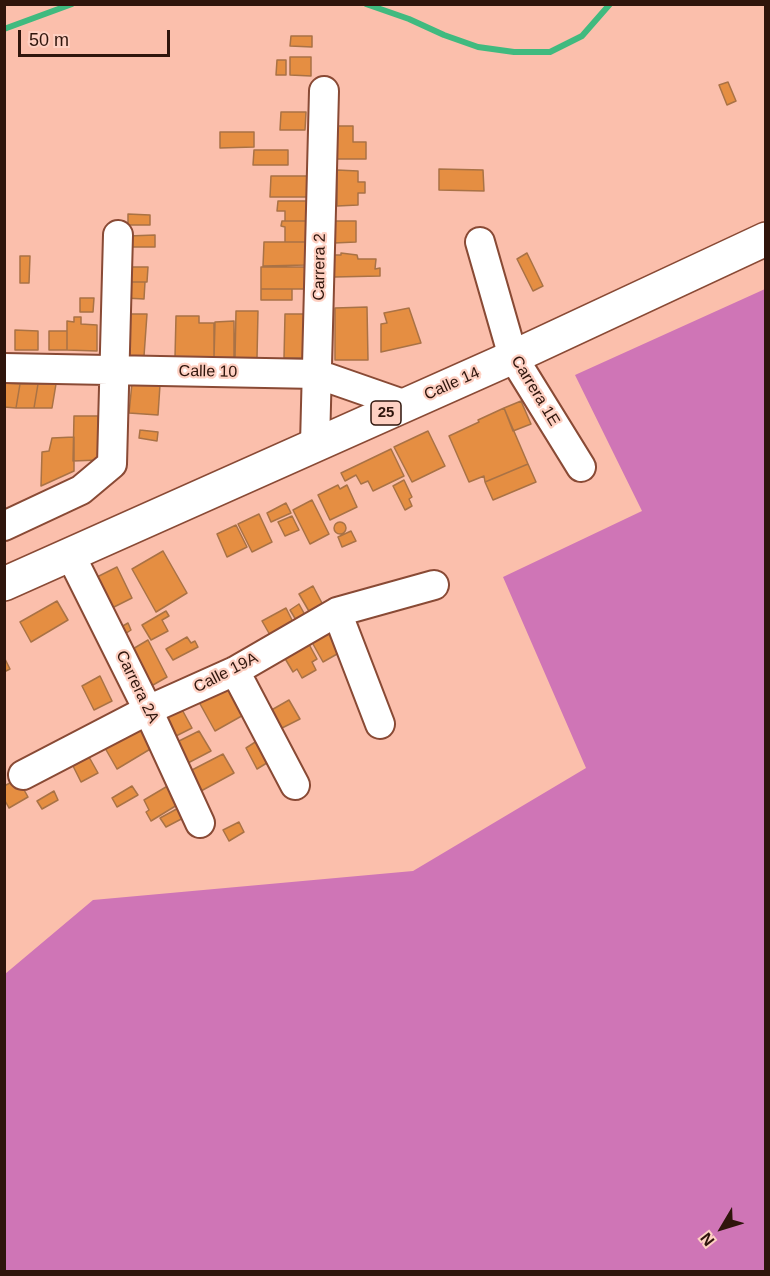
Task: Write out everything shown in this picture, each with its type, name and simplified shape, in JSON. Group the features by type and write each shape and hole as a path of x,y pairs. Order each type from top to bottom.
{"highway":[{"name":"Calle 14","path":"4,584 513,357 765,239"}],"street":[{"name":"Carrera 2","path":"315,444 324,90"},
{"path":"4,526 81,490 112,464 118,235"},
{"name":"Carrera 1E","path":"480,242 513,357 581,467"},
{"name":"Calle 10","path":"4,368 317,374 406,405"},
{"name":"Carrera 2A","path":"70,554 148,710 200,823"},
{"name":"Calle 19A","path":"23,775 148,710 235,671 337,612 434,585"},
{"path":"337,612 380,724"},
{"path":"235,671 295,785"}],"shaded area":[{"path":"765,289 765,1271 5,1271 5,974 93,900 413,871 586,768 503,577 642,511 575,375"}],"building":[{"path":"291,36 312,36 312,47 290,46"},
{"path":"290,57 311,57 311,76 290,75"},
{"path":"277,60 286,60 286,75 276,75"},
{"path":"728,82 736,101 727,105 719,85"},
{"path":"281,112 306,112 305,130 280,130"},
{"path":"332,126 353,126 353,142 366,142 366,159 333,159"},
{"path":"220,132 254,132 254,147 220,148"},
{"path":"254,150 288,150 288,165 253,165"},
{"path":"439,169 483,170 484,191 439,190"},
{"path":"337,170 358,171 358,182 365,182 365,193 358,193 358,205 337,206"},
{"path":"271,176 309,176 308,197 270,197"},
{"path":"278,201 308,201 308,221 285,221 285,211 277,211"},
{"path":"128,214 150,215 150,225 128,225"},
{"path":"282,221 308,221 308,242 285,242 285,227 281,226"},
{"path":"334,221 356,221 356,242 334,243"},
{"path":"155,235 155,247 128,247 128,236"},
{"path":"264,242 308,242 307,265 263,266"},
{"path":"341,253 357,255 358,259 376,259 375,269 380,268 380,276 334,277 334,255 341,255"},
{"path":"527,253 543,286 533,291 517,259"},
{"path":"20,256 30,256 29,283 20,283"},
{"path":"127,267 148,267 147,282 126,282"},
{"path":"261,267 307,267 307,289 261,289"},
{"path":"126,282 145,282 144,299 125,298"},
{"path":"261,289 292,289 292,300 261,300"},
{"path":"80,298 94,298 93,312 80,312"},
{"path":"367,307 368,360 335,360 335,308"},
{"path":"409,308 421,343 381,352 381,324 387,323 384,313"},
{"path":"236,311 258,311 257,358 235,358"},
{"path":"125,314 147,314 144,356 120,356"},
{"path":"285,314 306,314 305,358 284,358"},
{"path":"176,316 199,316 199,323 214,323 214,358 175,357"},
{"path":"74,317 81,317 81,324 97,325 97,351 67,350 67,321 74,322"},
{"path":"234,321 234,358 214,358 215,322"},
{"path":"15,330 38,331 38,350 15,350"},
{"path":"49,331 67,331 67,350 49,350"},
{"path":"4,383 20,384 16,408 4,407"},
{"path":"132,383 160,385 158,415 129,413"},
{"path":"20,384 38,384 34,408 16,408"},
{"path":"38,384 56,384 52,408 34,408"},
{"path":"521,401 531,424 513,431 504,408"},
{"path":"504,408 528,464 485,482 484,476 469,482 449,436"},
{"path":"74,416 98,416 98,460 73,461"},
{"path":"140,430 158,432 157,441 139,438"},
{"path":"428,431 445,466 412,482 394,447"},
{"path":"74,437 74,471 41,486 42,452 49,451 52,438"},
{"path":"391,449 404,476 373,491 368,481 361,484 356,475 345,481 341,473"},
{"path":"528,464 536,482 493,500 485,482"},
{"path":"404,480 412,497 409,499 412,506 405,510 393,486"},
{"path":"338,485 340,489 347,485 357,507 330,520 318,495"},
{"path":"312,500 329,534 310,544 293,510"},
{"path":"286,503 291,513 271,522 267,513"},
{"path":"259,514 272,542 252,552 238,524"},
{"path":"292,516 299,530 285,536 278,522"},
{"path":"342,522 346,528 342,534 338,534 334,526"},
{"path":"236,525 247,547 227,557 217,534"},
{"path":"351,531 356,541 342,547 338,537"},
{"path":"163,551 187,593 156,612 132,569"},
{"path":"117,567 132,598 112,608 97,577"},
{"path":"313,586 323,605 310,613 299,594"},
{"path":"57,601 68,620 31,642 20,622"},
{"path":"299,604 305,615 296,620 290,610"},
{"path":"286,608 293,622 270,635 262,621"},
{"path":"166,611 169,616 162,620 168,631 151,640 142,625"},
{"path":"128,623 131,630 125,634 121,627"},
{"path":"331,623 346,649 323,662 308,635"},
{"path":"187,637 191,643 195,641 198,647 173,660 166,649"},
{"path":"305,637 317,659 312,662 316,670 302,678 297,669 293,672 280,650"},
{"path":"148,640 167,677 146,689 126,653"},
{"path":"4,657 10,669 4,672"},
{"path":"100,676 112,701 94,710 82,686"},
{"path":"231,685 247,713 215,731 199,702"},
{"path":"289,700 300,719 278,730 268,712"},
{"path":"179,704 192,728 172,738 160,718"},
{"path":"140,727 152,748 117,769 105,748"},
{"path":"199,731 211,751 186,764 175,743"},
{"path":"263,737 275,758 257,769 246,748"},
{"path":"223,754 234,773 201,791 190,771"},
{"path":"89,757 98,773 81,782 73,766"},
{"path":"18,779 28,797 9,808 4,799 4,786"},
{"path":"171,784 182,802 151,821 146,812 149,810 144,800"},
{"path":"132,786 138,795 117,807 112,798"},
{"path":"54,791 58,800 42,809 37,801"},
{"path":"184,805 189,815 166,827 160,818"},
{"path":"239,822 244,832 229,841 223,830"}],"waterway":[{"path":"4,29 72,4"},
{"path":"366,4 478,47 514,52 550,52 582,36 610,4"}]}
